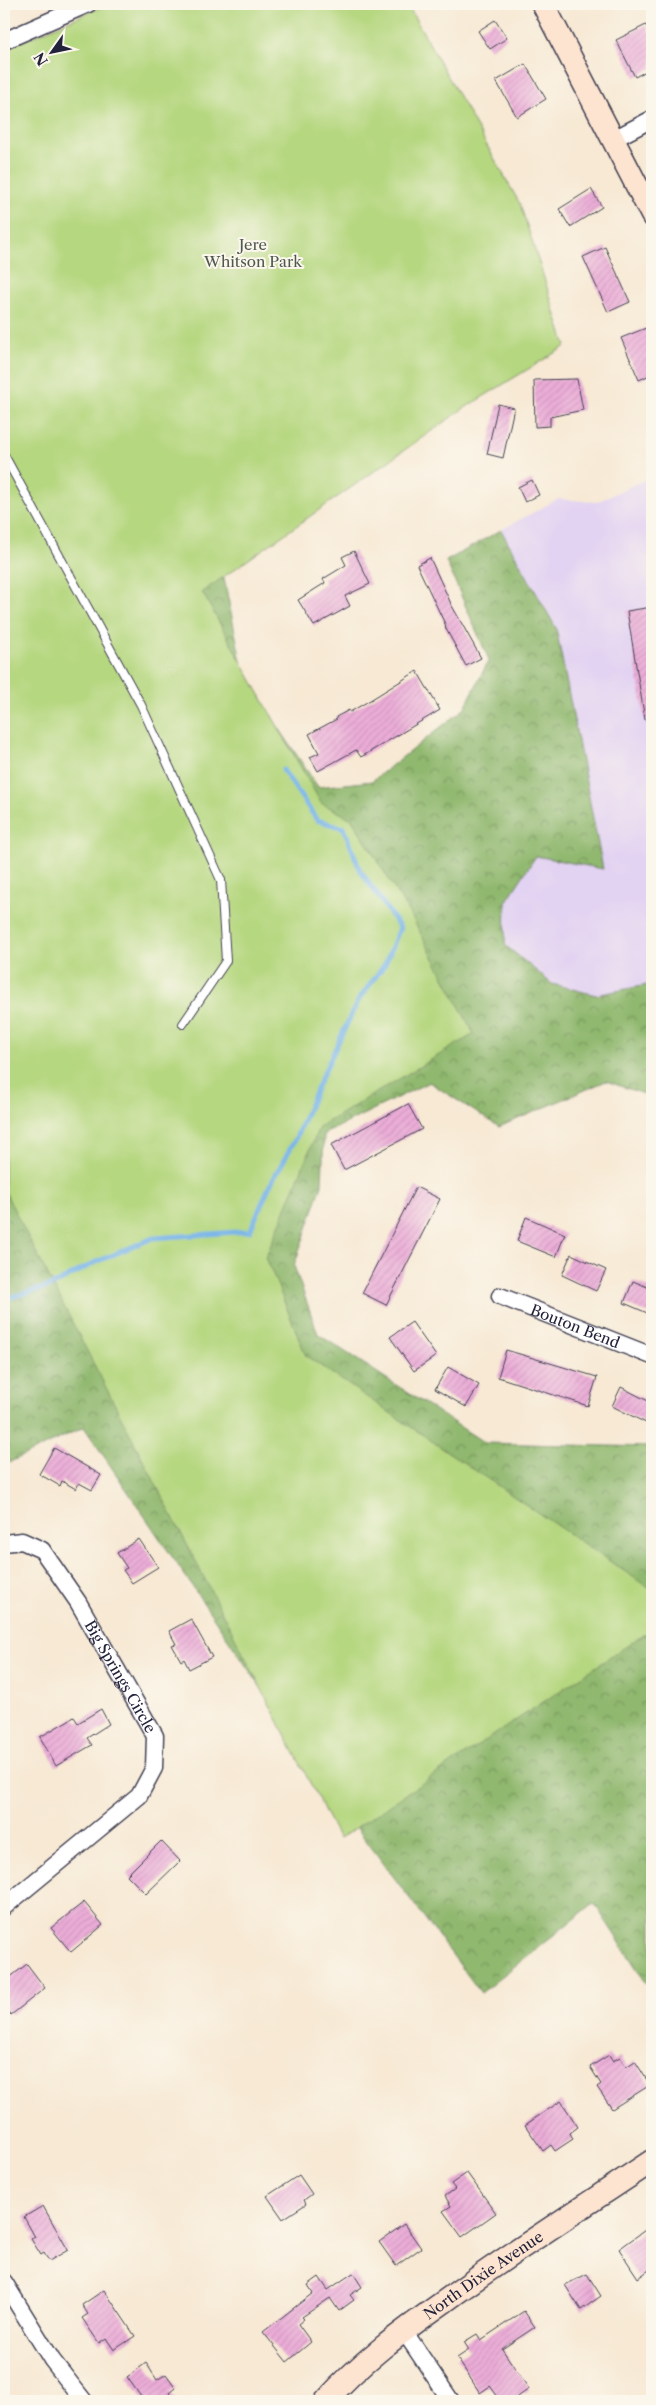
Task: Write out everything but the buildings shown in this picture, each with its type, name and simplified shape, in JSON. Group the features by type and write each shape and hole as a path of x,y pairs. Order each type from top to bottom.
{"street":[{"path":"4,41 88,4"},
{"path":"543,4 652,215"},
{"path":"612,140 652,119"},
{"name":"Bouton Bend","path":"500,1296 652,1356"},
{"name":"Big Springs Circle","path":"4,1543 22,1541 42,1550 78,1602 155,1736 154,1768 139,1796 4,1907"},
{"name":"North Dixie Avenue","path":"326,2401 344,2381 404,2330 480,2276 652,2161"},
{"path":"4,2282 52,2360 84,2401"},
{"path":"404,2330 451,2401"}],"lane":[{"path":"4,455 141,705 221,880 226,961 183,1024"}],"shaded area":[{"path":"652,476 652,984 596,995 552,984 505,945 506,902 536,856 603,869 556,628 501,530 558,499 597,502"}],"green space":[{"name":"Jere Whitson Park","path":"108,4 407,4 520,204 566,346 463,409 202,592 321,803 352,819 414,921 474,1034 319,1127 266,1257 306,1356 652,1590 652,1629 339,1839 4,1190 4,49"},
{"name":"Jere Whitson Park","path":"18,436 222,569 244,675 318,787 372,781 464,709 489,660 446,561 501,530 556,628 603,869 536,856 506,902 505,945 552,984 596,995 652,984 652,1097 606,1081 499,1127 429,1082 324,1134 322,1185 294,1266 318,1334 485,1443 652,1447 652,1992 594,1903 481,1993 353,1823 84,1427 4,1465 4,1177"}],"waterway":[{"path":"4,1299 51,1286 96,1262 153,1238 250,1231 269,1187 295,1140 317,1087 358,1001 385,964 400,928 360,870 344,828 317,820 283,770"}]}
